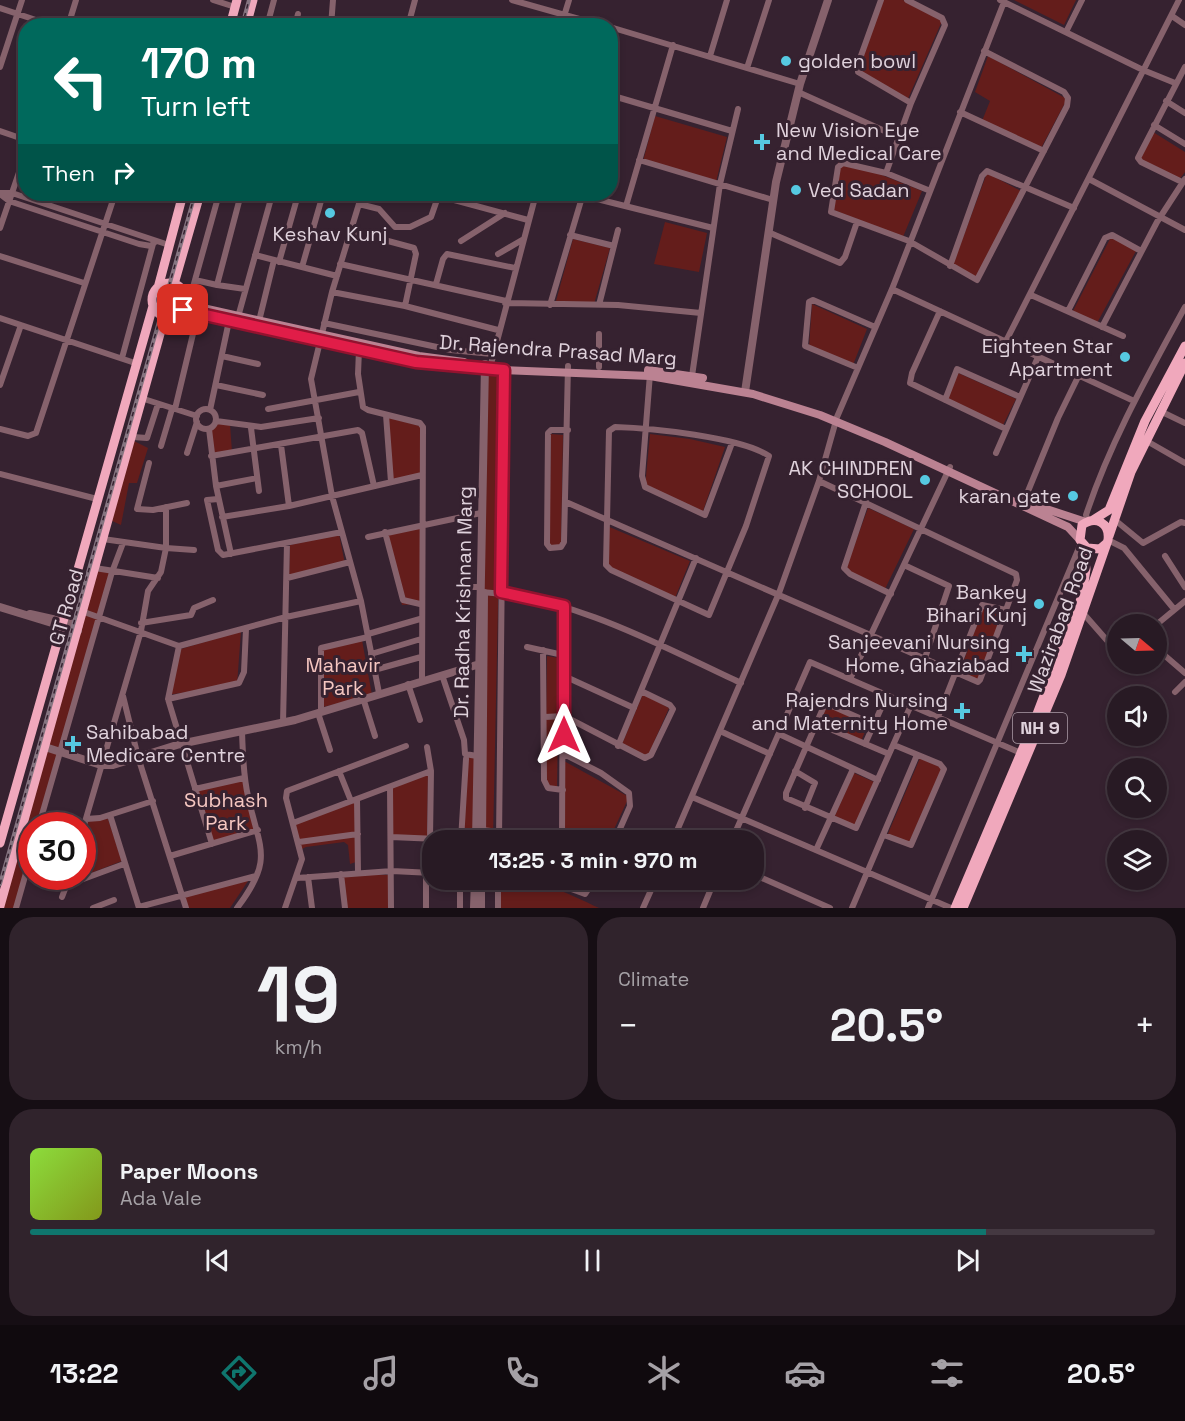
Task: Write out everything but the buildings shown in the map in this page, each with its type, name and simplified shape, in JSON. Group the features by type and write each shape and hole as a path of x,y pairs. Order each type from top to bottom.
{"highway":[{"path":"248,18 253,0"},
{"path":"174,284 184,292 185,306 175,316 165,316 153,306 153,296 158,288 181,201"},
{"path":"174,284 198,201"},
{"path":"158,288 174,284"},
{"name":"GT Road","path":"0,843 153,306"},
{"name":"GT Road","path":"0,906 144,399 165,316"},
{"name":"Wazirabad Road","path":"1089,521 1109,510 1145,421 1185,346"},
{"name":"Wazirabad Road","path":"963,908 1038,734 1083,613 1131,472 1185,363"},
{"path":"1089,521 1105,525 1108,540 1095,550 1081,543 1080,530 1089,521"},
{"name":"Wazirabad Road","path":"953,908 1021,753 1082,596 1086,569 1081,543"}],"main road":[{"name":"Dr. Rajendra Prasad Marg","path":"185,306 198,314 229,321 504,370 599,367 650,373 745,390"},
{"name":"Dr. Rajendra Prasad Marg","path":"185,306 259,321 359,350 416,362 692,376 836,419 1024,501 1067,518 1089,521"},
{"name":"Dr. Rajendra Prasad Marg","path":"949,469 1068,527 1081,543"}],"street":[{"path":"0,67 22,0"},
{"path":"70,18 76,0"},
{"path":"213,0 236,4"},
{"path":"269,18 274,0"},
{"path":"332,18 333,0"},
{"path":"410,18 415,0"},
{"path":"512,0 575,18"},
{"path":"563,18 569,0"},
{"path":"710,56 727,0"},
{"path":"747,68 769,0"},
{"path":"745,390 773,200 799,88 828,0"},
{"path":"880,0 858,64 858,72 911,103"},
{"path":"886,173 911,103 944,30 945,21 907,0"},
{"path":"1066,32 1082,0"},
{"path":"1006,341 1179,0"},
{"path":"678,830 779,593 819,481 836,419 892,289 1002,1 1143,70 1175,83"},
{"path":"0,8 32,18"},
{"path":"297,18 298,14"},
{"path":"1172,16 1185,25"},
{"path":"618,29 747,68 799,88 898,137"},
{"path":"626,206 673,45"},
{"path":"928,190 886,173 846,162 840,164 830,204 831,212 909,241 973,279 980,277 1068,103 1066,95 984,51"},
{"path":"1102,327 1141,251 1184,181 1139,161 1139,154 1185,67"},
{"path":"618,97 732,131"},
{"path":"1166,101 1185,114"},
{"path":"692,376 712,228 738,109"},
{"path":"960,112 1044,151"},
{"path":"1154,125 1185,144"},
{"path":"0,131 18,137"},
{"path":"639,160 773,200"},
{"path":"950,266 985,173 990,172 1074,208"},
{"path":"0,228 18,175"},
{"path":"1089,179 1185,230"},
{"path":"0,193 18,194"},
{"path":"0,193 9,201 147,246 154,243"},
{"path":"39,201 154,243 169,245"},
{"path":"0,429 28,436 36,433 112,201"},
{"path":"185,306 195,280 217,201"},
{"path":"217,285 239,201"},
{"path":"238,317 267,201"},
{"path":"259,321 276,261 289,201"},
{"path":"302,267 321,201"},
{"path":"360,201 332,292 311,379 332,496 360,602 379,693"},
{"path":"359,204 380,208 395,227 410,227 431,217 434,201"},
{"path":"461,201 528,220"},
{"path":"481,590 486,366 492,354 534,201"},
{"path":"550,305 579,201"},
{"path":"607,201 712,228"},
{"path":"461,241 505,213"},
{"path":"768,232 840,263 845,257 858,222"},
{"path":"599,305 618,230"},
{"path":"351,231 414,248 416,254 405,306"},
{"path":"570,235 614,246"},
{"path":"1068,311 1105,238 1112,235 1141,251"},
{"path":"498,254 522,240"},
{"path":"122,358 154,243"},
{"path":"436,284 443,258 447,254 515,268"},
{"path":"255,255 337,276"},
{"path":"0,256 84,284"},
{"path":"340,264 436,284 506,302 599,305 700,313"},
{"path":"195,280 245,289"},
{"path":"892,289 1134,401"},
{"path":"332,292 405,306 498,330"},
{"path":"1031,295 1123,336"},
{"path":"858,368 805,346 809,302 813,300 875,327"},
{"path":"1089,521 1086,515 1094,491 1134,401 1185,306"},
{"path":"940,311 910,378 913,386 1006,429"},
{"path":"161,446 198,314"},
{"path":"0,318 135,363"},
{"path":"210,410 229,321"},
{"path":"324,323 451,350 492,354"},
{"path":"0,385 21,325"},
{"path":"599,334 599,367"},
{"path":"359,350 359,392 365,409 422,425 423,525 420,604 422,680"},
{"path":"222,356 258,364"},
{"path":"996,453 1038,357"},
{"name":"Dr. Radha Krishnan Marg","path":"476,830 481,663 481,513 486,366"},
{"path":"568,369 568,430 566,502 563,545 550,548 547,544 548,433 550,430 568,430"},
{"path":"945,400 957,369 1020,397"},
{"path":"499,830 504,370"},
{"path":"650,373 643,484 705,514 709,511 732,443"},
{"path":"1024,501 1078,375"},
{"path":"216,385 263,395"},
{"path":"268,409 359,392"},
{"path":"144,399 197,419 201,427 209,429"},
{"path":"133,437 147,438 158,404"},
{"path":"187,453 197,419 204,410 210,410 214,414 216,422"},
{"path":"1160,411 1185,423"},
{"path":"386,415 391,482"},
{"path":"216,422 251,428 319,418"},
{"path":"216,422 209,429 211,456 231,554"},
{"path":"615,427 647,428 732,443 765,453 770,458 728,572 709,615 608,568 606,519 610,429 615,427"},
{"path":"251,428 259,491"},
{"path":"211,456 360,431 374,486"},
{"path":"1145,440 1185,463"},
{"path":"281,445 289,506"},
{"path":"149,463 136,508 153,510 187,503"},
{"path":"850,679 949,469"},
{"path":"0,474 97,499"},
{"path":"222,517 289,506 422,475"},
{"path":"216,486 257,478"},
{"path":"566,502 779,593 978,682 1006,610 1016,574 819,481"},
{"path":"219,499 207,500 219,553 231,554 342,531"},
{"path":"866,502 844,568 850,574 891,594"},
{"path":"88,812 141,631 148,591 158,578 166,548 166,507"},
{"path":"368,537 481,513"},
{"path":"1115,520 1143,543 1181,522 1185,524"},
{"path":"385,532 403,600 420,604"},
{"path":"103,539 194,550"},
{"path":"1108,540 1121,546 1129,554 1174,609"},
{"path":"43,812 112,572 123,543"},
{"path":"283,723 287,543"},
{"path":"928,908 1081,543"},
{"path":"1165,556 1185,587"},
{"path":"618,746 696,558"},
{"path":"286,578 350,562"},
{"path":"904,565 949,586 925,658"},
{"path":"95,568 158,578"},
{"path":"469,587 564,606 627,629 741,683"},
{"path":"141,623 191,615 192,609 213,600"},
{"path":"1167,615 1185,601"},
{"path":"84,612 179,646 286,617 360,602"},
{"path":"938,717 982,604 1006,610"},
{"path":"561,830 564,606"},
{"path":"0,607 79,628"},
{"path":"1083,613 1107,640"},
{"path":"330,750 319,713 321,648 420,619"},
{"path":"168,699 239,683 244,672 246,629"},
{"path":"371,654 421,639"},
{"path":"179,646 168,699 212,844"},
{"path":"527,646 563,655"},
{"path":"543,650 544,780 548,788 563,790"},
{"path":"374,670 421,657"},
{"path":"1167,657 1185,673"},
{"path":"737,830 810,662 1021,753"},
{"path":"45,747 100,765 113,765 180,744 283,723 481,663 483,830"},
{"path":"442,675 464,740 465,754 477,756"},
{"path":"564,676 634,708"},
{"path":"1175,692 1185,682"},
{"path":"408,684 420,720"},
{"path":"545,717 564,716 618,746 643,758 648,757 672,713 670,705 640,690"},
{"path":"123,694 138,758 186,908"},
{"path":"865,744 887,695"},
{"path":"363,698 375,736"},
{"path":"873,724 826,705 795,771 786,796 789,801 856,828 911,705"},
{"path":"816,723 889,754"},
{"path":"720,731 770,754"},
{"path":"237,908 256,876 263,854 244,778 242,732"},
{"path":"778,734 878,780"},
{"path":"884,835 911,845 943,772 942,765 894,745"},
{"path":"285,908 302,859 286,798 287,791 406,746"},
{"path":"427,747 431,771 430,830"},
{"path":"564,754 601,773 629,793 630,806 619,830"},
{"path":"852,908 917,754"},
{"path":"462,830 466,759"},
{"path":"816,850 853,769"},
{"path":"339,771 354,800 358,834 358,872"},
{"path":"293,823 431,771"},
{"path":"795,771 815,783 805,808"},
{"path":"195,789 244,778"},
{"path":"390,787 391,908"},
{"path":"692,797 953,908"},
{"path":"96,817 153,801"},
{"path":"110,815 139,907 256,876"},
{"path":"170,856 258,830"},
{"path":"299,842 358,834"},
{"path":"391,837 422,838"},
{"path":"96,874 124,864"},
{"path":"297,878 358,872 422,873"},
{"path":"341,874 345,908"},
{"path":"308,877 312,908"},
{"path":"764,880 814,905 830,908"},
{"path":"16,908 21,890"},
{"path":"62,897 65,890"},
{"path":"426,908 428,890"},
{"path":"460,890 460,908"},
{"path":"474,908 475,890"},
{"path":"481,890 481,908"},
{"path":"498,890 498,908"},
{"path":"574,890 585,894 588,890"},
{"path":"644,908 650,890"},
{"path":"703,908 710,890"},
{"path":"93,908 114,900"},
{"path":"161,900 164,908"}],"green space":[{"path":"883,0 903,0 942,21 907,101 857,72"},
{"path":"1014,0 1076,0 1064,25"},
{"path":"988,56 1067,99 1040,150 982,121 990,101 975,92"},
{"path":"655,116 727,137 716,182 643,161"},
{"path":"1153,132 1185,152 1185,172 1178,181 1139,159"},
{"path":"839,158 922,191 903,237 831,209"},
{"path":"987,173 1021,191 976,278 952,267"},
{"path":"665,222 707,233 699,272 654,264"},
{"path":"1111,237 1136,251 1097,323 1073,311"},
{"path":"573,239 610,248 594,304 556,301"},
{"path":"812,304 867,329 853,365 809,347"},
{"path":"483,372 503,373 493,830 480,830"},
{"path":"958,373 1016,399 1003,425 947,400"},
{"path":"387,417 420,426 421,475 393,482"},
{"path":"214,421 230,424 232,452 211,456 208,431"},
{"path":"551,434 563,435 561,546 549,545"},
{"path":"650,434 690,439 725,447 702,514 645,487"},
{"path":"132,440 148,448 137,483 129,483 121,525 110,520"},
{"path":"868,508 914,529 885,589 845,571"},
{"path":"423,525 420,604 402,605 385,532"},
{"path":"607,526 690,561 675,598 607,568"},
{"path":"339,534 345,564 289,579 290,545"},
{"path":"95,569 112,572 43,812 27,812"},
{"path":"984,605 1003,612 977,683 959,674"},
{"path":"241,631 237,685 167,695 181,649"},
{"name":"Mahavir Park","path":"362,640 372,695 319,708 320,648"},
{"path":"547,656 559,658 557,790 545,788"},
{"path":"643,694 669,708 647,758 622,744"},
{"path":"827,706 868,725 861,741 819,722"},
{"path":"465,757 475,757 474,830 462,830"},
{"path":"920,758 942,768 908,845 887,836"},
{"path":"564,761 629,797 614,830 564,830"},
{"path":"428,772 427,830 422,830 422,840 389,840 390,787"},
{"path":"854,773 874,782 853,829 833,820"},
{"name":"Subhash Park","path":"244,779 256,829 210,842 194,791"},
{"path":"356,800 356,862 350,864 348,845 344,842 302,849 294,825"},
{"path":"108,819 122,861 96,871 96,820"},
{"path":"18,844 18,890 21,890 16,908 0,908"},
{"path":"342,875 389,875 389,908 347,908"},
{"path":"250,878 230,908 188,908 185,897"},
{"path":"498,890 559,890 599,908 498,908"}],"railway":[{"path":"244,18 249,0"},
{"path":"0,884 193,201"}],"place":[{"name":"golden bowl","path":"786,61"},
{"name":"New Vision Eye and Medical Care","path":"762,142"},
{"name":"Ved Sadan","path":"796,190"},
{"name":"Keshav Kunj","path":"330,213"},
{"name":"Eighteen Star Apartment","path":"1125,357"},
{"name":"AK CHINDREN SCHOOL","path":"925,480"},
{"name":"karan gate","path":"1073,496"},
{"name":"Bankey Bihari Kunj","path":"1039,604"},
{"name":"Sanjeevani Nursing Home, Ghaziabad","path":"1024,654"},
{"name":"Rajendrs Nursing and Maternity Home","path":"962,711"},
{"name":"Sahibabad Medicare Centre","path":"73,744"}],"route":[{"path":"183,310 416,362 456,368 504,370 501,592 532,597 564,606 564,735"}]}
